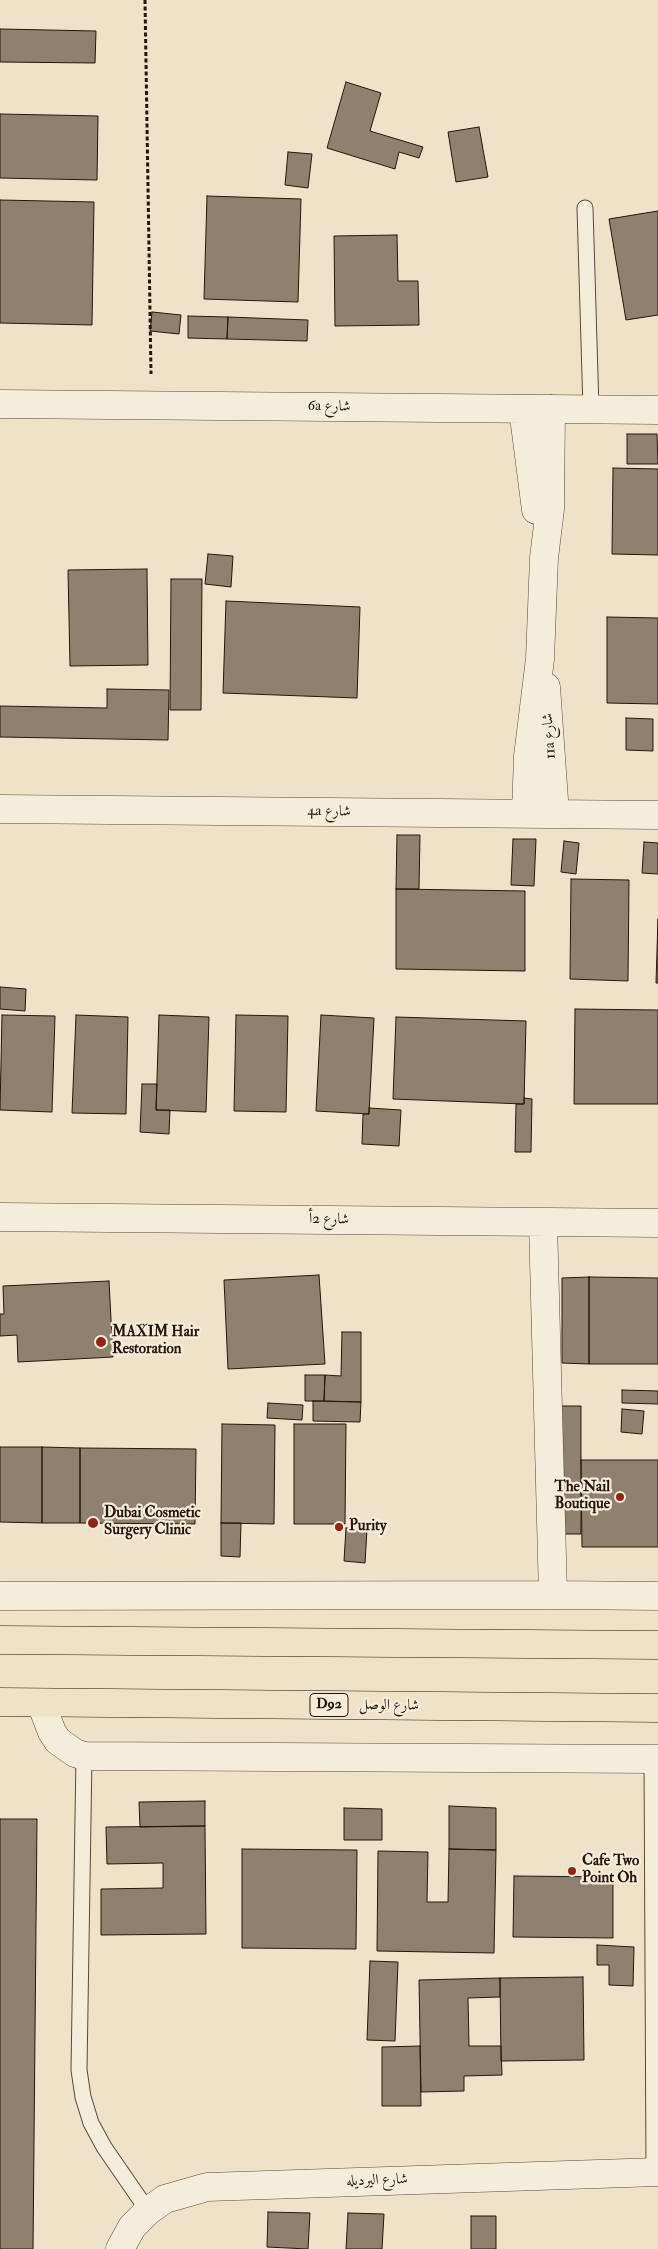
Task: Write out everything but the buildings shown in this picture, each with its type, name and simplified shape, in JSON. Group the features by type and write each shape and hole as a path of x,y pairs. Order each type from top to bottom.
{"main road":[{"path":"0,1640 658,1645"},
{"name":"شارع الوصل","path":"0,1702 658,1708"}],"street":[{"name":"6a شارع","path":"0,404 658,410"},
{"name":"11a شارع","path":"523,409 544,558"},
{"name":"11a شارع","path":"526,814 531,723 540,659 544,558 550,509 551,409"},
{"name":"11a شارع","path":"540,659 550,725 555,814"},
{"name":"4a شارع","path":"0,809 658,815"},
{"name":"شارع 2أ","path":"0,1217 658,1223"},
{"path":"543,1223 553,1595"},
{"path":"0,1596 658,1596"},
{"path":"41,1702 52,1732 58,1740 75,1754 84,1756 655,1758"},
{"name":"شارع اليرديله","path":"120,2249 132,2227 148,2211 166,2199 186,2192 228,2186 656,2172"}],"lane":[{"path":"585,208 591,409"},
{"path":"84,1756 79,2070 83,2097 91,2123 104,2147 148,2211"},
{"path":"655,1758 656,2172"}],"path":[{"path":"145,0 151,405"}],"place":[{"name":"MAXIM Hair Restoration","path":"101,1342"},
{"name":"The Nail Boutique","path":"620,1497"},
{"name":"Dubai Cosmetic Surgery Clinic","path":"93,1523"},
{"name":"Purity","path":"339,1527"},
{"name":"Cafe Two Point Oh","path":"572,1871"}]}
